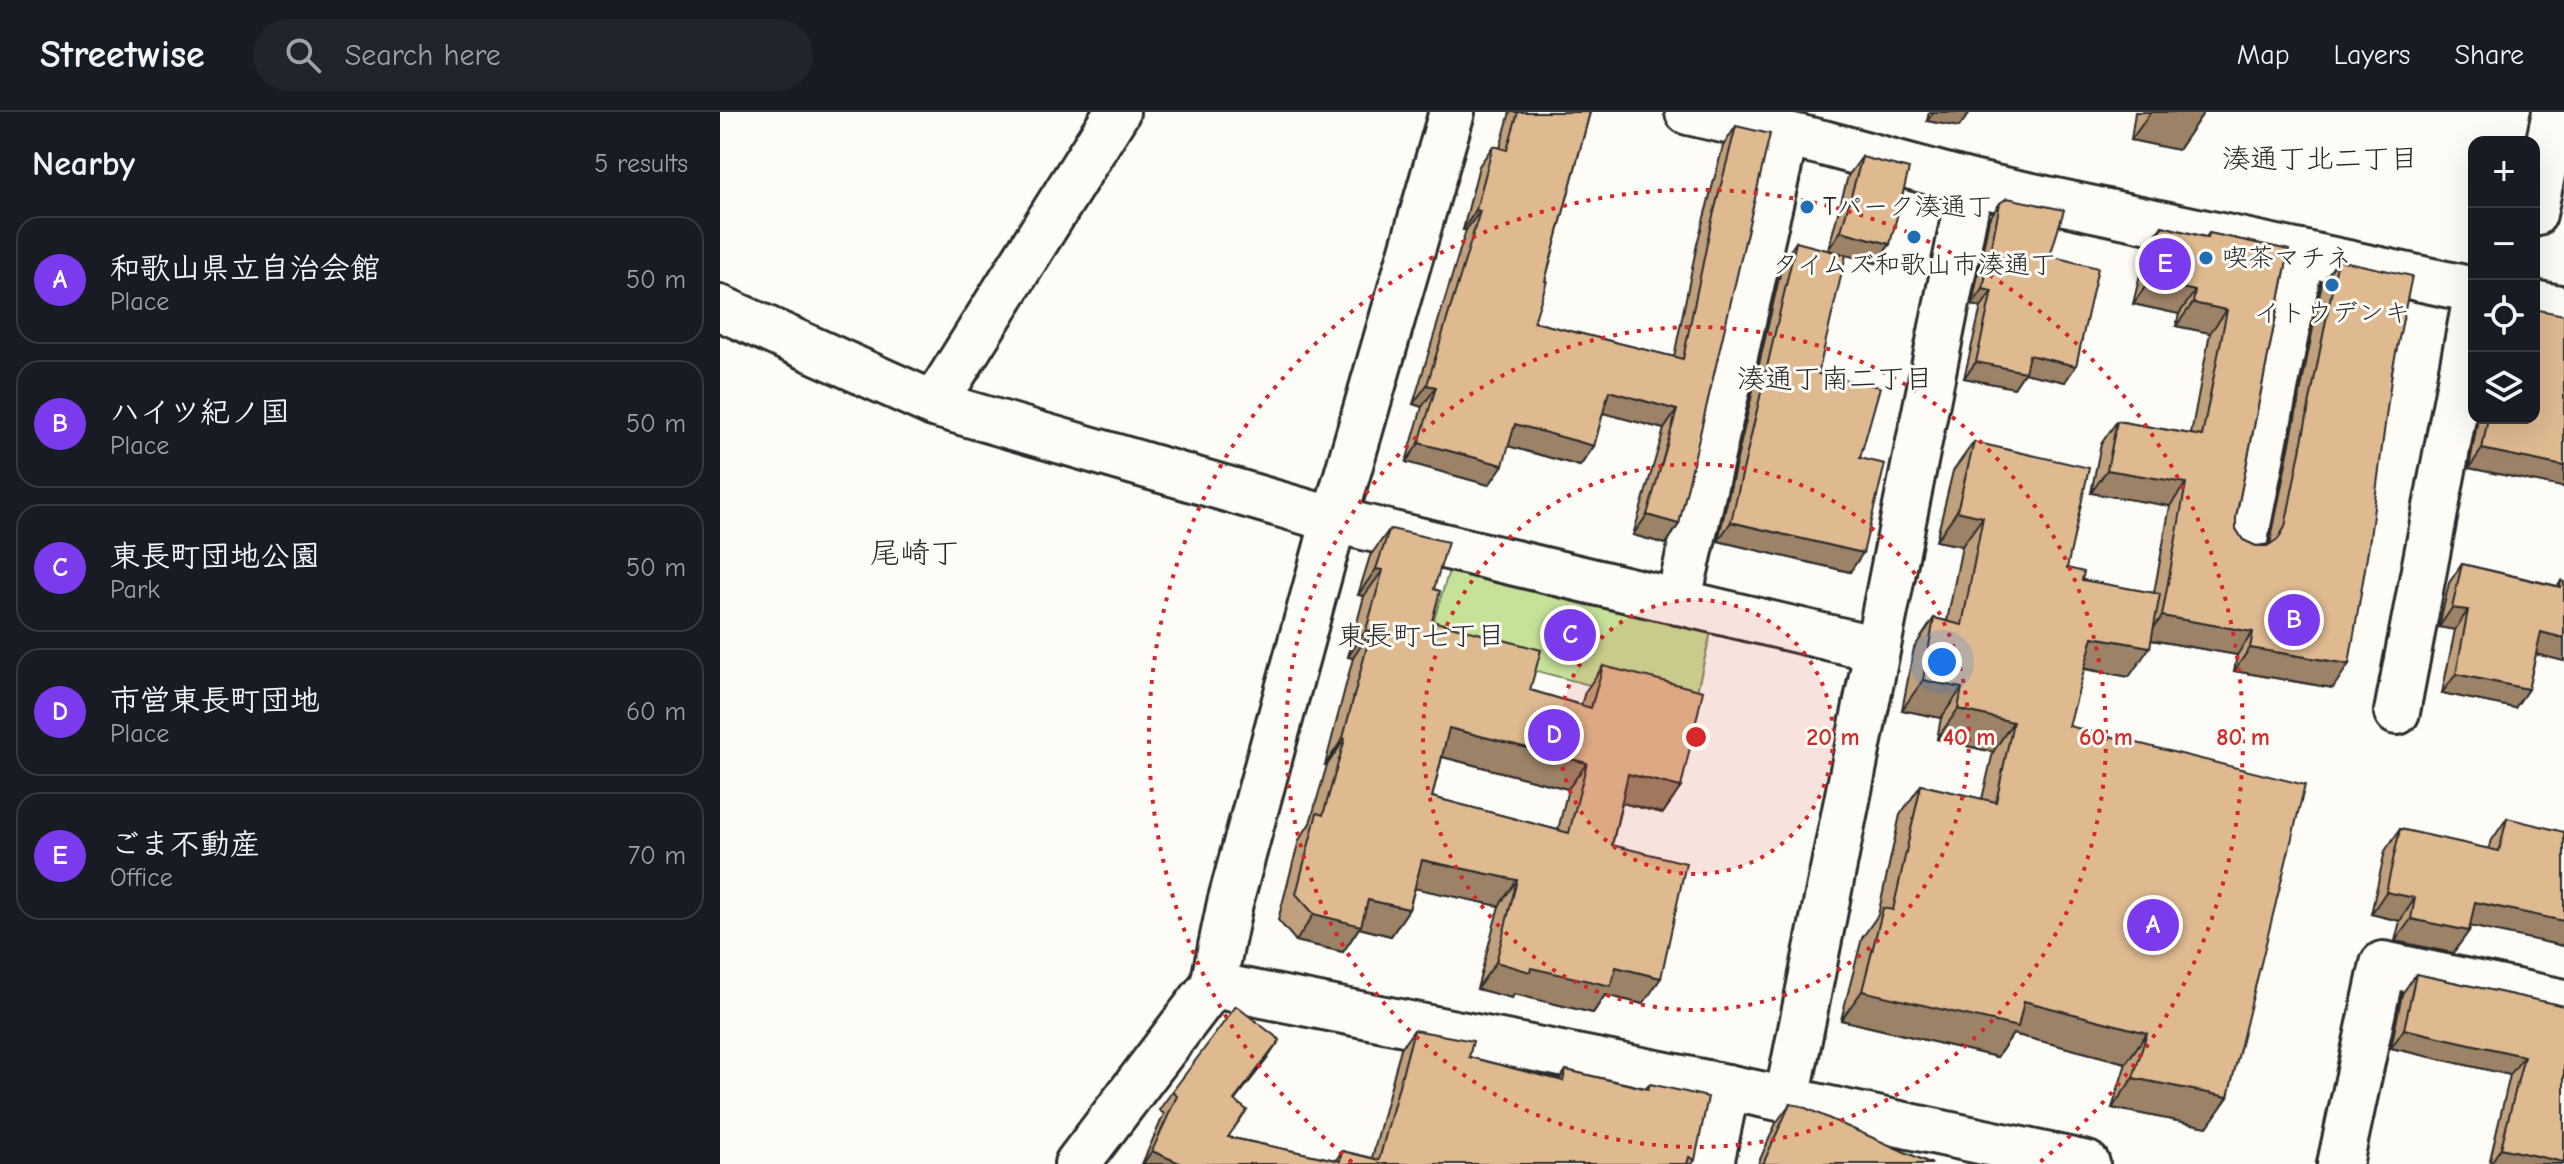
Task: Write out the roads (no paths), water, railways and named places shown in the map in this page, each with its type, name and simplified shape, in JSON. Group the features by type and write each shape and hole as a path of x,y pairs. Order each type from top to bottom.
{"street":[{"path":"934,404 1117,112"},
{"path":"1077,1164 1213,985 1230,903 1334,520 1452,112"},
{"path":"1688,112 1812,130 1971,183 2468,289"},
{"path":"2535,208 2555,112"},
{"path":"1678,602 1812,130"},
{"path":"1787,1099 1971,183"},
{"path":"2244,545 2302,253"},
{"path":"2540,304 2564,309"},
{"path":"720,308 934,404 1334,520 1877,649"},
{"path":"2397,712 2468,339"},
{"path":"2340,1164 2383,964 2564,1002"},
{"path":"1213,985 1787,1099 2087,1164"},
{"path":"1711,1164 1727,1087"}],"place":[{"name":"Tパーク湊通丁","path":"1807,207"},
{"name":"タイムズ和歌山市湊通丁","path":"1914,237"},
{"name":"喫茶マチネ","path":"2206,258"},
{"name":"ごま不動産","path":"2165,264"},
{"name":"イトウデンキ","path":"2332,285"},
{"name":"ハイツ紀ノ国","path":"2294,620"},
{"name":"東長町団地公園","path":"1570,635"},
{"name":"市営東長町団地","path":"1554,735"},
{"name":"和歌山県立自治会館","path":"2153,925"}],"district":[{"name":"湊通丁北二丁目","path":"2320,159"},
{"name":"湊通丁南二丁目","path":"1835,379"},
{"name":"尾崎丁","path":"915,553"},
{"name":"東長町七丁目","path":"1421,636"}]}
